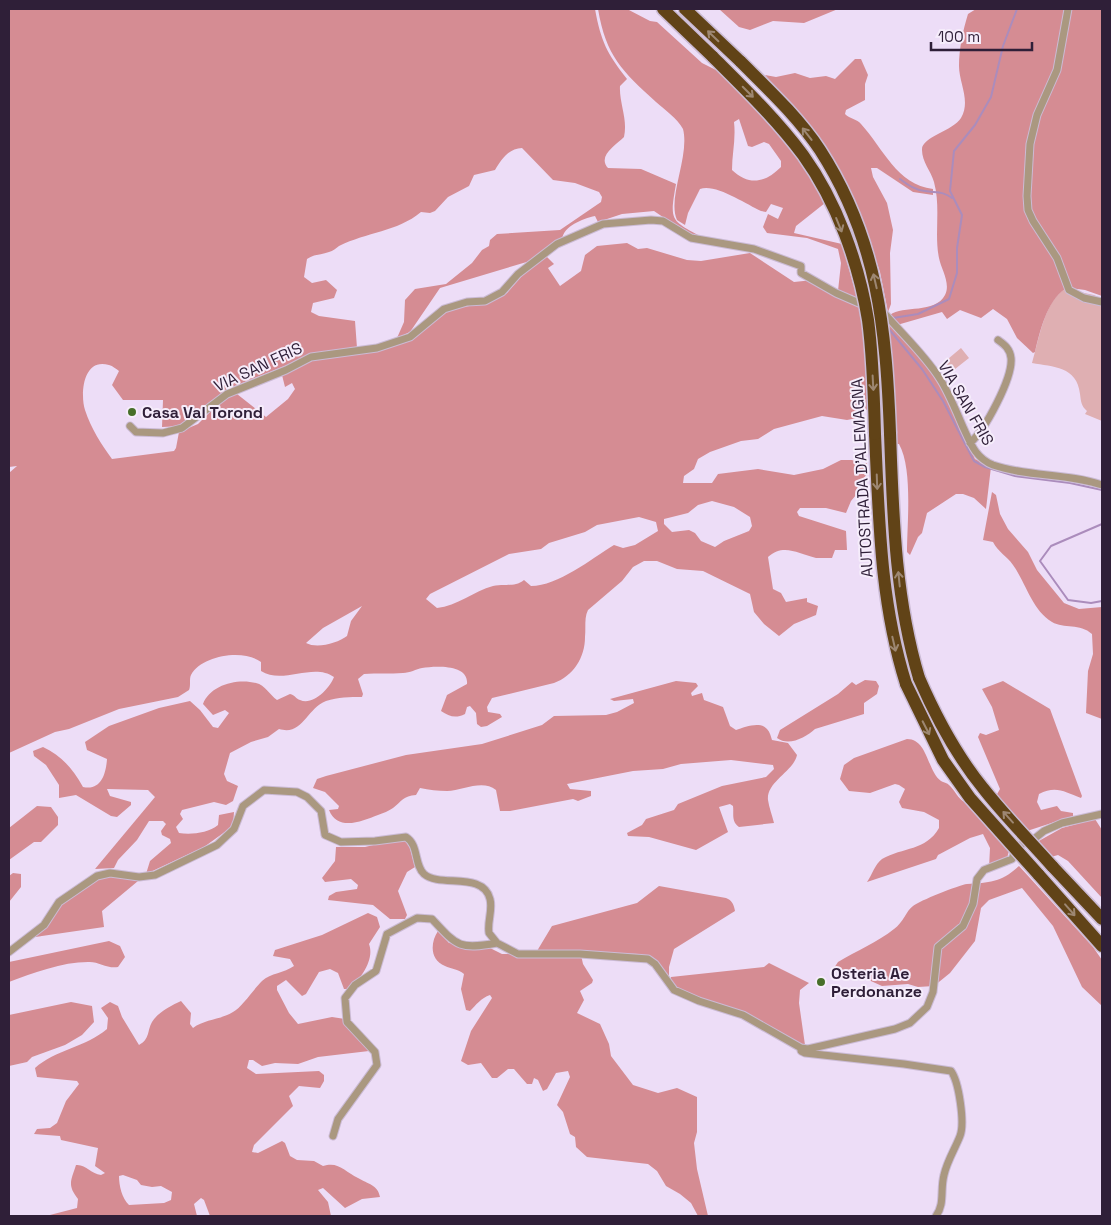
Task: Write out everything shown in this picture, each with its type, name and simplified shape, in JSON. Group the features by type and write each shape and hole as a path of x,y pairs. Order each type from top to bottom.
{"highway":[{"name":"AUTOSTRADA D'ALEMAGNA","path":"663,9 774,118 804,157 835,213 854,265 868,321 881,563 890,624 906,684 943,760 970,798 1102,946"},
{"name":"AUTOSTRADA D'ALEMAGNA","path":"685,9 787,108 819,149 838,181 871,262 883,320 894,527 902,613 919,678 933,712 956,751 982,788 1102,919"}],"street":[{"path":"1068,9 1057,70 1038,115 1030,144 1028,210 1057,258 1069,290 1084,298 1102,302"},
{"name":"VIA SAN FRIS","path":"130,426 136,432 163,432 182,428 226,394 286,370 311,357 377,348 410,337 444,308 467,302 485,301 502,292 518,274 557,244 594,228 614,222 651,220 663,221 684,235 703,242 754,249 777,256 801,266 801,273 836,293 885,314 940,378 976,453 992,464 1019,471 1098,485"},
{"path":"970,443 984,427 1009,373 1012,360 1010,352 998,340"},
{"path":"9,952 44,925 60,902 97,876 110,873 139,877 155,875 217,845 234,829 243,806 260,792 268,789 296,792 311,800 320,812 325,835 335,840 347,842 375,841 402,836 411,840 421,870 427,876 471,883 488,894 490,902 489,933 497,943 523,954 580,954 648,959 655,964 674,990 699,1002 743,1015 800,1048 805,1053 951,1071 957,1083 962,1131 946,1167 942,1187 942,1208 936,1216"},
{"path":"800,1048 808,1049 895,1029 910,1023 927,1007 936,979 938,947 963,926 973,904 977,879 984,870 1012,859 1016,849 1026,840 1034,838 1044,831 1062,823 1102,814"},
{"path":"333,1136 338,1119 377,1065 375,1052 347,1022 345,998 355,985 376,972 387,934 417,918 432,919 454,942 474,947 497,943"}],"shaded area":[{"path":"9,9 595,9 606,47 614,62 627,79 620,86 625,124 624,137 606,155 605,164 608,168 641,169 676,184 673,206 675,219 685,228 705,239 685,232 654,211 622,214 598,222 595,216 590,217 570,227 563,234 562,239 530,261 440,288 410,332 397,338 404,322 405,300 415,289 446,284 472,263 482,250 489,246 490,240 497,234 560,230 601,202 602,197 599,192 575,183 553,180 522,148 513,150 509,152 495,170 474,175 469,186 448,197 435,211 430,213 421,212 402,224 350,241 330,252 307,259 304,277 312,283 326,280 337,290 334,298 313,303 311,312 319,316 355,321 357,348 310,356 227,389 218,396 214,403 183,426 162,427 163,400 123,400 112,385 119,371 109,365 100,364 94,366 85,378 83,395 85,410 100,442 112,459 174,451 179,432 198,424 225,397 237,394 266,417 288,399 295,389 292,383 285,387 282,375 311,358 409,340 419,334 446,309 485,304 507,293 526,271 546,256 554,264 548,268 560,286 581,271 585,255 597,246 627,243 638,249 647,248 687,260 701,261 750,253 794,282 813,280 859,306 864,340 868,409 863,411 862,417 847,420 822,416 774,429 758,439 741,441 710,452 698,459 694,469 684,476 683,483 712,483 718,474 758,469 794,475 823,469 841,460 852,460 861,464 867,463 867,474 858,485 856,495 846,513 826,508 800,508 797,512 799,516 846,531 847,550 835,550 832,558 816,558 785,550 768,557 773,589 781,593 786,602 807,598 807,602 818,606 816,615 794,624 779,636 764,624 754,612 750,594 703,571 677,569 657,561 644,561 633,567 622,581 588,610 583,652 572,671 554,683 492,698 487,707 488,712 500,714 502,717 487,726 481,727 477,724 476,713 470,706 467,707 465,714 455,717 441,711 447,695 467,684 466,677 463,673 450,668 428,667 406,673 364,674 358,679 363,694 362,697 339,698 326,701 319,705 294,729 279,729 268,737 251,742 230,753 224,774 227,781 238,786 233,801 226,805 214,802 182,810 180,814 183,819 176,827 179,833 204,832 218,825 219,815 234,812 233,826 204,847 146,874 150,861 171,843 170,839 162,835 161,831 166,824 163,821 149,821 137,840 118,860 114,868 95,869 155,797 148,790 107,789 110,796 131,802 131,805 117,817 111,816 76,795 59,798 59,785 46,765 34,756 33,751 43,747 49,750 66,763 83,787 89,788 98,784 104,776 107,759 87,750 85,742 109,726 159,708 190,701 200,710 213,727 218,728 229,713 225,710 213,715 203,704 212,692 225,684 233,682 256,683 265,688 277,700 290,694 305,701 320,695 329,686 334,677 326,673 317,672 279,676 270,675 261,671 261,662 254,658 234,655 224,656 196,668 190,677 189,690 178,697 119,709 69,729 55,732 9,753 9,473 17,466 9,467","holes":["712,501 734,507 750,517 752,526 749,531 724,541 715,547 701,541 695,533 689,530 672,532 664,524 664,519 688,513 698,505","639,517 656,522 658,531 635,545 623,548 614,545 574,571 552,582 531,586 524,580 513,585 497,585 452,604 437,608 426,599 430,594 509,554 541,549 549,543 585,532 597,525","362,606 351,621 347,636 327,644 311,645 306,643 323,628"]},
{"path":"598,9 627,9 650,21 657,22 702,63 716,70 718,67 784,137 812,179 825,203 796,226 794,233 842,244 858,301 838,291 841,263 838,249 807,238 767,233 763,227 768,214 778,219 783,208 771,204 766,212 761,211 722,191 706,188 700,189 688,213 685,225 677,220 675,200 684,152 683,129 674,118 634,81 617,61 601,25","holes":["739,119 748,146 752,147 764,142 769,144 781,161 781,167 763,179 751,180 738,175 732,170 734,122"]},
{"path":"719,9 838,9 804,23 773,21 750,30 739,27"},
{"path":"976,9 1102,9 1102,296 1085,290 1070,288 1059,270 1065,289 1053,301 1049,309 1035,352 1033,353 1017,338 1007,319 993,309 981,318 960,310 947,319 942,312 897,325 890,315 903,310 934,305 940,301 947,290 938,249 936,192 933,178 923,159 922,150 923,145 927,141 957,123 964,112 965,99 959,72 960,53 968,14"},
{"path":"855,59 861,59 868,75 865,84 865,100 846,110 845,114 861,124 900,173 920,186 933,189 933,195 913,192 877,168 871,168 873,177 887,203 893,230 890,253 891,304 888,312 880,272 861,216 788,101 765,75 776,77 795,73 810,78 826,76 835,79"},
{"path":"1065,289 1094,295 1102,299 1102,421 1085,414 1087,411 1082,403 1078,385 1069,373 1056,367 1032,363 1047,312 1058,295"},
{"path":"889,323 930,367 947,398 975,459 991,467 986,509 974,498 963,494 956,494 927,513 922,533 918,537 910,555 907,552 908,482 903,455 899,444 896,444"},
{"path":"961,348 969,358 950,373 942,364"},
{"path":"992,492 996,495 1000,514 1008,529 1028,552 1037,570 1064,603 1079,609 1102,607 1102,719 1086,713 1088,671 1093,654 1092,634 1082,628 1057,624 1045,617 1034,603 1011,562 997,549 993,542 983,540"},
{"path":"865,680 876,681 879,686 877,694 864,703 864,714 815,729 797,740 787,742 777,738 780,730 838,694 852,682 856,685"},
{"path":"676,681 696,683 698,686 691,693 692,696 702,693 704,700 723,707 730,726 736,730 752,725 760,725 767,729 772,740 788,743 797,755 795,761 771,788 768,803 774,823 739,827 734,820 733,806 730,804 719,807 728,832 696,850 649,837 628,836 627,833 642,825 646,819 674,810 678,804 722,786 766,777 774,769 773,765 731,760 681,764 663,769 633,771 567,784 570,789 591,791 591,796 578,801 573,799 510,811 500,811 496,790 485,785 447,791 420,788 416,795 405,798 390,810 365,820 351,823 338,821 333,817 329,810 338,809 339,806 325,792 313,788 317,779 326,776 406,755 482,744 542,725 554,716 606,715 617,712 634,703 633,699 614,701 610,699"},
{"path":"1003,681 1050,709 1082,796 1081,798 1060,790 1050,790 1039,794 1037,802 1041,810 1057,806 1061,811 1073,813 1073,816 1027,831 996,796 1000,789 978,737 980,733 986,735 999,730 992,707 982,689"},
{"path":"907,739 914,740 919,744 936,776 949,785 960,799 968,804 1009,851 1007,858 989,868 990,848 983,834 970,838 938,855 936,859 867,882 882,859 921,845 928,841 939,828 939,820 924,812 902,808 899,802 905,789 899,785 895,784 870,793 849,791 840,779 844,765 854,758"},
{"path":"37,806 51,807 58,817 58,825 41,842 34,842 9,860 9,828"},
{"path":"1095,819 1102,830 1102,898 1068,861 1058,855 1051,857 1037,842 1062,828"},
{"path":"407,837 415,867 407,872 398,891 407,915 405,919 390,919 373,905 328,900 329,896 336,892 357,889 358,885 351,879 325,882 322,878 335,861 336,847 365,847"},
{"path":"1019,866 1093,947 1102,960 1102,1006 1082,987 1053,926 1022,888 989,900 981,908 975,941 950,973 934,986 918,987 908,984 882,986 853,973 834,968 838,962 888,934 900,924 911,908 917,904 963,885 1000,879"},
{"path":"13,873 21,874 21,887 9,902 9,876"},
{"path":"112,876 138,881 102,911 104,927 35,937 49,923 59,905 99,877"},
{"path":"659,886 726,898 730,900 735,911 674,949 669,967 669,981 646,956 639,954 537,951 552,926 637,903"},
{"path":"368,913 377,917 380,927 369,944 370,956 366,969 350,989 344,989 338,973 330,969 319,972 306,994 302,996 286,980 277,986 277,990 289,1013 298,1024 332,1017 345,1019 369,1051 318,1057 298,1064 275,1063 262,1066 253,1060 249,1060 247,1068 256,1074 319,1071 324,1075 324,1081 320,1088 299,1086 289,1096 293,1106 254,1145 252,1152 258,1153 282,1141 285,1143 290,1156 297,1160 314,1161 323,1166 338,1166 375,1187 380,1197 362,1199 345,1208 323,1188 318,1190 328,1202 331,1216 210,1216 204,1200 201,1198 194,1204 197,1216 46,1216 77,1208 78,1199 71,1186 76,1165 83,1166 97,1174 105,1173 95,1166 98,1148 61,1140 60,1136 34,1134 37,1129 50,1128 57,1123 66,1101 79,1084 77,1081 37,1077 35,1068 52,1057 90,1040 107,1029 108,1018 101,1008 110,1002 118,1006 122,1017 139,1045 147,1037 150,1025 157,1015 181,1001 191,1013 190,1024 193,1028 202,1023 228,1015 240,1006 266,978 294,966 290,959 273,956 275,950 322,935","holes":["123,1175 137,1180 141,1185 161,1186 172,1192 171,1200 164,1203 129,1205 121,1192 119,1176"]},
{"path":"438,931 449,943 488,947 502,954 581,955 583,964 593,980 592,983 580,991 584,1000 577,1013 600,1024 609,1044 611,1056 633,1085 658,1093 677,1088 697,1097 697,1132 694,1143 697,1169 708,1216 698,1216 691,1203 666,1186 657,1171 648,1164 587,1157 576,1147 575,1137 570,1134 563,1112 557,1105 570,1077 568,1071 556,1073 547,1089 543,1091 538,1080 534,1078 532,1084 527,1084 514,1069 508,1069 497,1078 492,1078 481,1063 468,1065 461,1061 471,1031 492,998 490,995 487,996 470,1011 466,1010 461,989 464,974 440,963 434,955 433,946"},
{"path":"109,941 120,946 125,957 118,967 110,967 92,962 78,962 48,969 9,982 9,962"},
{"path":"769,963 809,983 800,990 799,1003 805,1045 798,1045 768,1028 671,986 671,977 764,967"},
{"path":"71,1002 92,1006 94,1022 82,1035 65,1045 32,1057 27,1062 9,1066 9,1015"}],"waterway":[{"path":"893,318 918,314 949,299 957,273 957,248 962,215 950,191 954,151 975,125 991,97 1003,46 1017,9"},
{"path":"900,179 918,190 942,193 952,198"},
{"path":"888,328 922,369 943,401 974,461 985,467 1015,476 1070,483 1102,490"},
{"path":"1102,524 1051,546 1040,561 1068,600 1091,603 1102,601"}],"place":[{"name":"Casa Val Torond","path":"132,412"},
{"name":"Osteria Ae Perdonanze","path":"821,982"}]}
